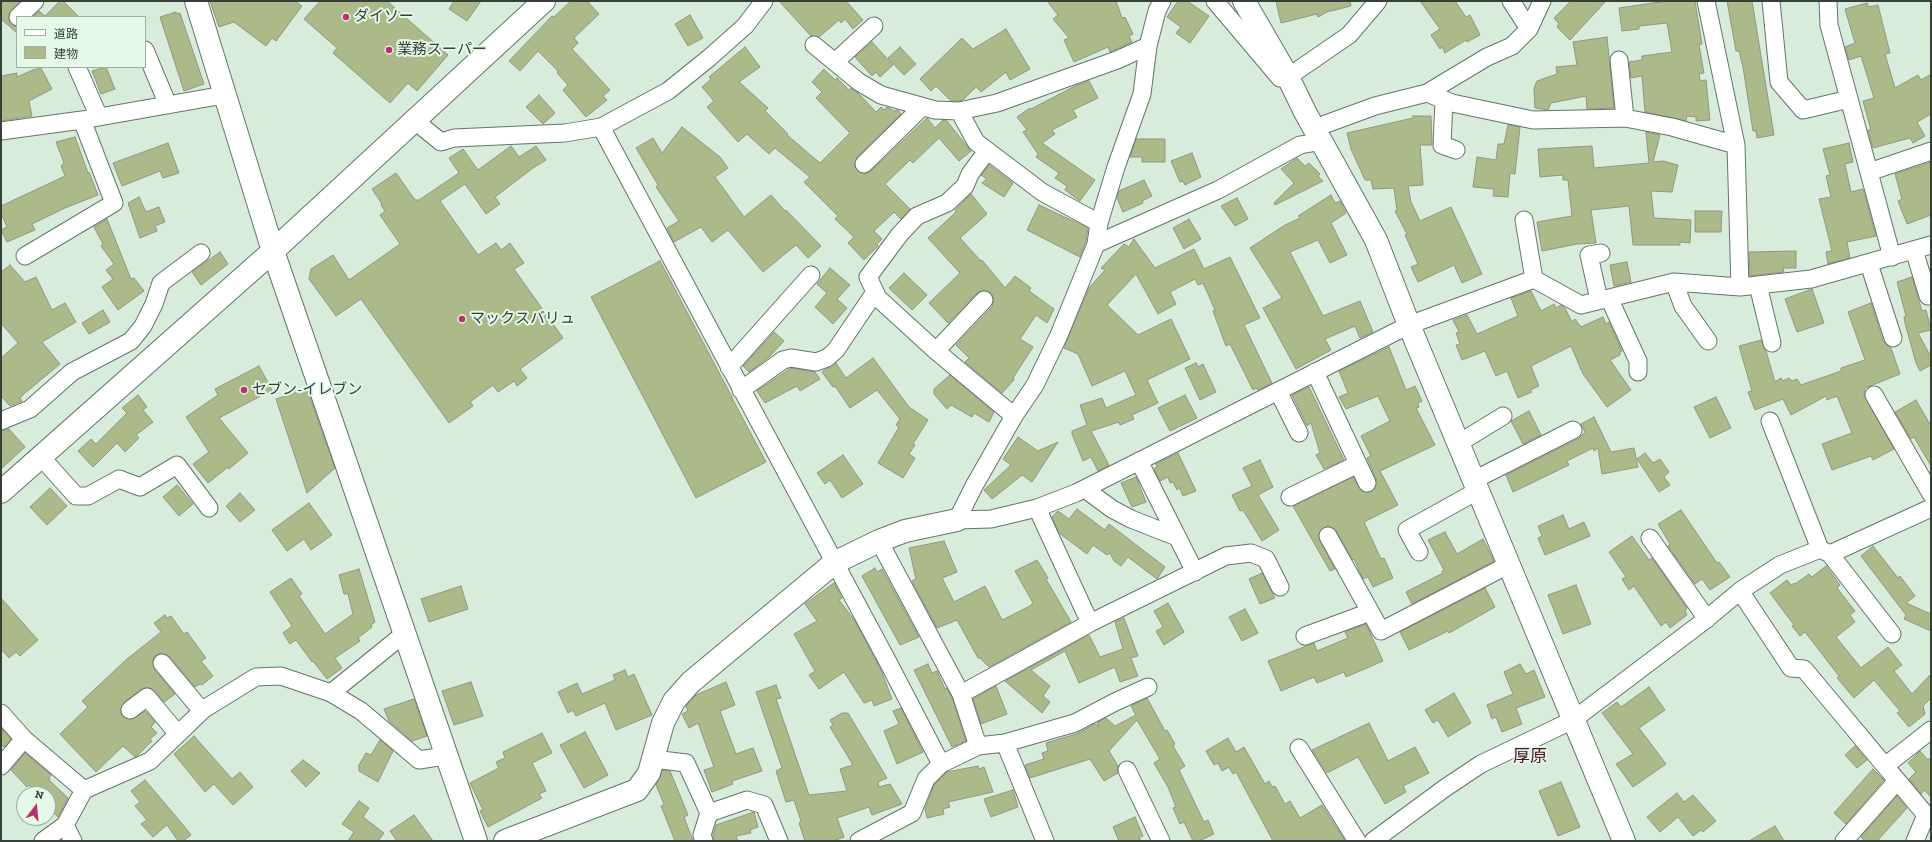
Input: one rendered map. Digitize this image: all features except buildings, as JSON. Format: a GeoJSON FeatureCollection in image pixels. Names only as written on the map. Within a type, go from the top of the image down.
{"type":"FeatureCollection","features":[{"type":"Feature","properties":{"kind":"street"},"geometry":{"type":"LineString","coordinates":[[20,16],[35,1]]}},
{"type":"Feature","properties":{"kind":"street"},"geometry":{"type":"LineString","coordinates":[[196,1],[273,251],[445,756],[476,841]]}},
{"type":"Feature","properties":{"kind":"street"},"geometry":{"type":"LineString","coordinates":[[1,492],[273,251],[544,1]]}},
{"type":"Feature","properties":{"kind":"street"},"geometry":{"type":"LineString","coordinates":[[415,121],[441,142],[454,138],[565,133],[601,126],[668,91],[709,58],[745,26],[764,1]]}},
{"type":"Feature","properties":{"kind":"street"},"geometry":{"type":"LineString","coordinates":[[957,520],[974,486],[1014,416],[1035,385],[1059,335],[1096,244],[1099,223],[1116,168],[1142,94],[1148,46],[1157,11],[1162,1]]}},
{"type":"Feature","properties":{"kind":"street"},"geometry":{"type":"LineString","coordinates":[[1215,1],[1266,60],[1314,127]]}},
{"type":"Feature","properties":{"kind":"street"},"geometry":{"type":"LineString","coordinates":[[1244,1],[1288,77],[1376,240],[1409,325],[1510,564],[1572,720],[1624,841]]}},
{"type":"Feature","properties":{"kind":"street"},"geometry":{"type":"LineString","coordinates":[[1288,77],[1349,35],[1378,1]]}},
{"type":"Feature","properties":{"kind":"street"},"geometry":{"type":"LineString","coordinates":[[1510,1],[1529,29]]}},
{"type":"Feature","properties":{"kind":"street"},"geometry":{"type":"LineString","coordinates":[[1096,244],[1218,190],[1300,145],[1314,127],[1375,106],[1427,94],[1487,57],[1512,46],[1529,29],[1542,1]]}},
{"type":"Feature","properties":{"kind":"street"},"geometry":{"type":"LineString","coordinates":[[1706,1],[1736,145],[1740,287]]}},
{"type":"Feature","properties":{"kind":"street"},"geometry":{"type":"LineString","coordinates":[[1771,1],[1778,82],[1804,110],[1849,99]]}},
{"type":"Feature","properties":{"kind":"street"},"geometry":{"type":"LineString","coordinates":[[1828,1],[1829,25],[1868,172],[1880,261],[1893,338]]}},
{"type":"Feature","properties":{"kind":"street"},"geometry":{"type":"LineString","coordinates":[[835,62],[874,26]]}},
{"type":"Feature","properties":{"kind":"street"},"geometry":{"type":"LineString","coordinates":[[814,45],[859,82],[881,95],[935,110],[959,110],[997,103],[1117,60],[1148,46]]}},
{"type":"Feature","properties":{"kind":"street"},"geometry":{"type":"LineString","coordinates":[[146,52],[168,105]]}},
{"type":"Feature","properties":{"kind":"street"},"geometry":{"type":"LineString","coordinates":[[1619,60],[1625,118]]}},
{"type":"Feature","properties":{"kind":"street"},"geometry":{"type":"LineString","coordinates":[[77,68],[99,117]]}},
{"type":"Feature","properties":{"kind":"street"},"geometry":{"type":"LineString","coordinates":[[1427,94],[1444,100],[1533,120],[1625,118],[1672,127],[1736,145]]}},
{"type":"Feature","properties":{"kind":"street"},"geometry":{"type":"LineString","coordinates":[[1,131],[82,120],[224,95]]}},
{"type":"Feature","properties":{"kind":"street"},"geometry":{"type":"LineString","coordinates":[[1444,100],[1442,145],[1456,150]]}},
{"type":"Feature","properties":{"kind":"street"},"geometry":{"type":"LineString","coordinates":[[864,164],[922,107]]}},
{"type":"Feature","properties":{"kind":"street"},"geometry":{"type":"LineString","coordinates":[[959,110],[976,142],[987,151],[1042,192],[1099,223]]}},
{"type":"Feature","properties":{"kind":"street"},"geometry":{"type":"LineString","coordinates":[[25,256],[114,203],[82,120]]}},
{"type":"Feature","properties":{"kind":"street"},"geometry":{"type":"LineString","coordinates":[[601,126],[941,764]]}},
{"type":"Feature","properties":{"kind":"street"},"geometry":{"type":"LineString","coordinates":[[987,151],[970,174],[966,186],[947,203],[917,216],[900,234],[868,277],[878,298],[936,351],[1014,416]]}},
{"type":"Feature","properties":{"kind":"street"},"geometry":{"type":"LineString","coordinates":[[1868,172],[1931,151]]}},
{"type":"Feature","properties":{"kind":"street"},"geometry":{"type":"LineString","coordinates":[[1524,220],[1534,279]]}},
{"type":"Feature","properties":{"kind":"street"},"geometry":{"type":"LineString","coordinates":[[505,841],[636,790],[649,773],[663,723],[674,701],[691,682],[834,563],[879,541],[906,531],[957,520],[991,519],[1037,508],[1084,489],[1409,325],[1534,279],[1581,305],[1674,282],[1740,287],[1811,279],[1880,261],[1931,245]]}},
{"type":"Feature","properties":{"kind":"street"},"geometry":{"type":"LineString","coordinates":[[1914,250],[1928,296]]}},
{"type":"Feature","properties":{"kind":"street"},"geometry":{"type":"LineString","coordinates":[[1,421],[30,409],[72,372],[130,341],[143,326],[154,304],[161,283],[201,253]]}},
{"type":"Feature","properties":{"kind":"street"},"geometry":{"type":"LineString","coordinates":[[1601,253],[1589,255],[1604,299],[1638,361],[1638,372]]}},
{"type":"Feature","properties":{"kind":"street"},"geometry":{"type":"LineString","coordinates":[[1880,261],[1892,308]]}},
{"type":"Feature","properties":{"kind":"street"},"geometry":{"type":"LineString","coordinates":[[729,367],[811,275]]}},
{"type":"Feature","properties":{"kind":"street"},"geometry":{"type":"LineString","coordinates":[[1674,282],[1683,306],[1708,341]]}},
{"type":"Feature","properties":{"kind":"street"},"geometry":{"type":"LineString","coordinates":[[1758,285],[1772,343]]}},
{"type":"Feature","properties":{"kind":"street"},"geometry":{"type":"LineString","coordinates":[[741,390],[783,360],[792,358],[816,362],[827,358],[836,350],[875,292]]}},
{"type":"Feature","properties":{"kind":"street"},"geometry":{"type":"LineString","coordinates":[[936,351],[984,300]]}},
{"type":"Feature","properties":{"kind":"street"},"geometry":{"type":"LineString","coordinates":[[1315,372],[1367,483]]}},
{"type":"Feature","properties":{"kind":"street"},"geometry":{"type":"LineString","coordinates":[[1278,391],[1299,433]]}},
{"type":"Feature","properties":{"kind":"street"},"geometry":{"type":"LineString","coordinates":[[1874,395],[1931,494]]}},
{"type":"Feature","properties":{"kind":"street"},"geometry":{"type":"LineString","coordinates":[[1459,443],[1503,416]]}},
{"type":"Feature","properties":{"kind":"street"},"geometry":{"type":"LineString","coordinates":[[1770,421],[1825,552],[1892,634]]}},
{"type":"Feature","properties":{"kind":"street"},"geometry":{"type":"LineString","coordinates":[[1419,552],[1408,530],[1477,485],[1573,430]]}},
{"type":"Feature","properties":{"kind":"street"},"geometry":{"type":"LineString","coordinates":[[41,457],[76,496],[88,496],[119,479],[140,487],[177,465],[209,508]]}},
{"type":"Feature","properties":{"kind":"street"},"geometry":{"type":"LineString","coordinates":[[1139,461],[1195,572]]}},
{"type":"Feature","properties":{"kind":"street"},"geometry":{"type":"LineString","coordinates":[[1290,497],[1358,464]]}},
{"type":"Feature","properties":{"kind":"street"},"geometry":{"type":"LineString","coordinates":[[1084,489],[1112,509],[1131,519],[1178,537]]}},
{"type":"Feature","properties":{"kind":"street"},"geometry":{"type":"LineString","coordinates":[[1037,508],[1090,623]]}},
{"type":"Feature","properties":{"kind":"street"},"geometry":{"type":"LineString","coordinates":[[1373,841],[1445,788],[1481,764],[1572,720],[1707,619],[1740,591],[1780,565],[1825,552],[1931,508]]}},
{"type":"Feature","properties":{"kind":"street"},"geometry":{"type":"LineString","coordinates":[[1328,536],[1381,631],[1510,564]]}},
{"type":"Feature","properties":{"kind":"street"},"geometry":{"type":"LineString","coordinates":[[1650,538],[1707,619]]}},
{"type":"Feature","properties":{"kind":"street"},"geometry":{"type":"LineString","coordinates":[[879,541],[961,694],[978,746]]}},
{"type":"Feature","properties":{"kind":"street"},"geometry":{"type":"LineString","coordinates":[[961,694],[1090,623],[1226,556],[1251,553],[1266,559],[1280,587]]}},
{"type":"Feature","properties":{"kind":"street"},"geometry":{"type":"LineString","coordinates":[[1740,591],[1791,668],[1804,669],[1926,815],[1915,841]]}},
{"type":"Feature","properties":{"kind":"street"},"geometry":{"type":"LineString","coordinates":[[1305,636],[1370,612]]}},
{"type":"Feature","properties":{"kind":"street"},"geometry":{"type":"LineString","coordinates":[[331,693],[404,634]]}},
{"type":"Feature","properties":{"kind":"street"},"geometry":{"type":"LineString","coordinates":[[162,663],[202,711]]}},
{"type":"Feature","properties":{"kind":"street"},"geometry":{"type":"LineString","coordinates":[[43,841],[65,825],[84,790],[150,761],[202,711],[256,677],[281,676],[331,693],[361,711],[419,760],[445,756]]}},
{"type":"Feature","properties":{"kind":"street"},"geometry":{"type":"LineString","coordinates":[[859,841],[912,813],[926,779],[941,764],[978,746],[1005,743],[1076,723],[1115,702],[1148,687]]}},
{"type":"Feature","properties":{"kind":"street"},"geometry":{"type":"LineString","coordinates":[[130,710],[147,697],[178,734]]}},
{"type":"Feature","properties":{"kind":"street"},"geometry":{"type":"LineString","coordinates":[[1,713],[24,739],[84,790]]}},
{"type":"Feature","properties":{"kind":"street"},"geometry":{"type":"LineString","coordinates":[[1885,766],[1931,730]]}},
{"type":"Feature","properties":{"kind":"street"},"geometry":{"type":"LineString","coordinates":[[1,766],[24,739]]}},
{"type":"Feature","properties":{"kind":"street"},"geometry":{"type":"LineString","coordinates":[[1005,743],[1045,841]]}},
{"type":"Feature","properties":{"kind":"street"},"geometry":{"type":"LineString","coordinates":[[1299,748],[1357,841]]}},
{"type":"Feature","properties":{"kind":"street"},"geometry":{"type":"LineString","coordinates":[[653,759],[686,763],[709,813],[702,836],[704,841]]}},
{"type":"Feature","properties":{"kind":"street"},"geometry":{"type":"LineString","coordinates":[[1127,770],[1161,841]]}},
{"type":"Feature","properties":{"kind":"street"},"geometry":{"type":"LineString","coordinates":[[1844,841],[1897,781]]}},
{"type":"Feature","properties":{"kind":"street"},"geometry":{"type":"LineString","coordinates":[[709,813],[747,800],[764,805],[779,841]]}},
{"type":"Feature","properties":{"kind":"street"},"geometry":{"type":"LineString","coordinates":[[65,825],[73,841]]}},
{"type":"Feature","properties":{"kind":"place","name":"ダイソー"},"geometry":{"type":"Point","coordinates":[346,17]}},
{"type":"Feature","properties":{"kind":"place","name":"業務スーパー"},"geometry":{"type":"Point","coordinates":[389,50]}},
{"type":"Feature","properties":{"kind":"place","name":"マックスバリュ"},"geometry":{"type":"Point","coordinates":[462,319]}},
{"type":"Feature","properties":{"kind":"place","name":"セブン-イレブン"},"geometry":{"type":"Point","coordinates":[244,390]}},
{"type":"Feature","properties":{"kind":"district","name":"厚原"},"geometry":{"type":"Point","coordinates":[1530,757]}}]}
